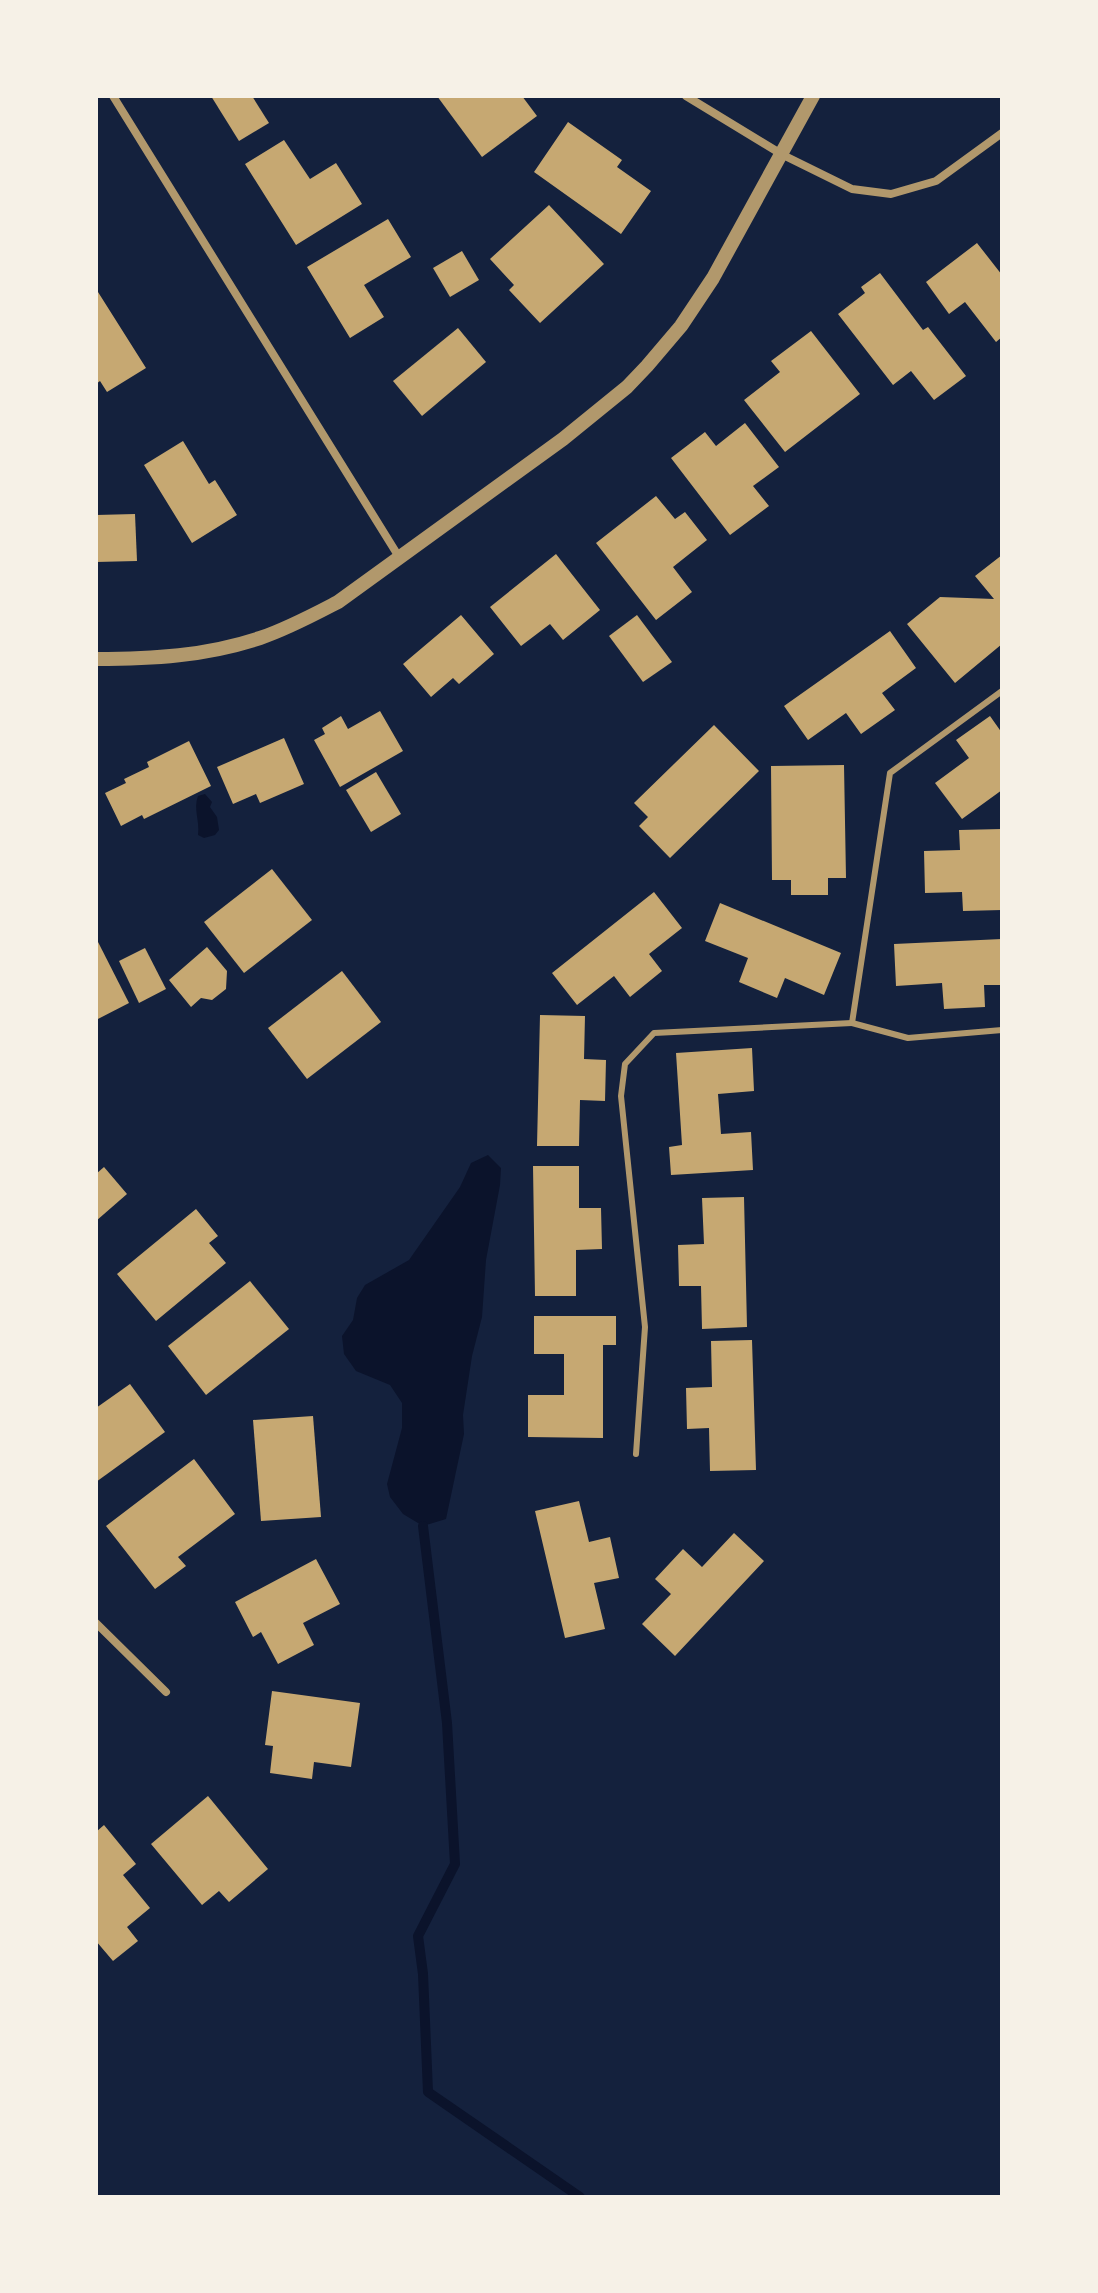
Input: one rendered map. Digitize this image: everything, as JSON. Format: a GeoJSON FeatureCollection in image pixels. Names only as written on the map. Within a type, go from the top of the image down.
{"type":"FeatureCollection","features":[{"type":"Feature","properties":{"kind":"street"},"geometry":{"type":"LineString","coordinates":[[113,96],[399,557]]}},
{"type":"Feature","properties":{"kind":"street"},"geometry":{"type":"LineString","coordinates":[[686,96],[783,155],[852,189],[891,194],[936,181],[1002,133]]}},
{"type":"Feature","properties":{"kind":"street"},"geometry":{"type":"LineString","coordinates":[[96,659],[166,658],[218,650],[262,638],[338,602],[563,439],[627,387],[681,326],[713,278],[813,96]]}},
{"type":"Feature","properties":{"kind":"street"},"geometry":{"type":"LineString","coordinates":[[96,1623],[166,1692]]}},
{"type":"Feature","properties":{"kind":"lane"},"geometry":{"type":"LineString","coordinates":[[852,1023],[890,773],[1002,691]]}},
{"type":"Feature","properties":{"kind":"lane"},"geometry":{"type":"LineString","coordinates":[[636,1454],[645,1327],[621,1096],[625,1064],[654,1033],[852,1023],[908,1038],[1002,1030]]}},
{"type":"Feature","properties":{"kind":"water"},"geometry":{"type":"Polygon","coordinates":[[[205,794],[212,802],[210,807],[217,817],[219,830],[215,835],[204,838],[198,835],[196,806],[198,796],[205,794]]]}},
{"type":"Feature","properties":{"kind":"water"},"geometry":{"type":"Polygon","coordinates":[[[488,1155],[501,1168],[500,1185],[486,1260],[482,1317],[463,1415],[464,1434],[446,1519],[423,1526],[403,1514],[390,1497],[387,1484],[402,1428],[402,1403],[390,1385],[356,1371],[344,1354],[342,1336],[353,1320],[357,1298],[365,1285],[409,1260],[460,1187],[471,1163],[488,1155]]]}},
{"type":"Feature","properties":{"kind":"building"},"geometry":{"type":"Polygon","coordinates":[[[211,96],[252,96],[269,123],[239,141],[211,96]]]}},
{"type":"Feature","properties":{"kind":"building"},"geometry":{"type":"Polygon","coordinates":[[[437,96],[522,96],[537,116],[482,157],[437,96]]]}},
{"type":"Feature","properties":{"kind":"building"},"geometry":{"type":"Polygon","coordinates":[[[568,122],[622,160],[617,167],[651,191],[621,234],[534,172],[568,122]]]}},
{"type":"Feature","properties":{"kind":"building"},"geometry":{"type":"Polygon","coordinates":[[[284,140],[310,179],[336,163],[362,204],[296,245],[245,164],[284,140]]]}},
{"type":"Feature","properties":{"kind":"building"},"geometry":{"type":"Polygon","coordinates":[[[549,205],[604,264],[540,323],[509,290],[514,285],[490,259],[549,205]]]}},
{"type":"Feature","properties":{"kind":"building"},"geometry":{"type":"Polygon","coordinates":[[[388,219],[411,257],[364,285],[384,317],[350,338],[307,267],[388,219]]]}},
{"type":"Feature","properties":{"kind":"building"},"geometry":{"type":"Polygon","coordinates":[[[977,243],[1002,275],[1002,337],[996,342],[965,302],[949,314],[926,282],[977,243]]]}},
{"type":"Feature","properties":{"kind":"building"},"geometry":{"type":"Polygon","coordinates":[[[462,251],[479,280],[450,297],[433,268],[462,251]]]}},
{"type":"Feature","properties":{"kind":"building"},"geometry":{"type":"Polygon","coordinates":[[[880,273],[923,330],[928,327],[966,376],[934,400],[911,371],[893,385],[838,314],[865,293],[861,287],[880,273]]]}},
{"type":"Feature","properties":{"kind":"building"},"geometry":{"type":"Polygon","coordinates":[[[98,292],[146,368],[107,392],[100,381],[96,384],[98,292]]]}},
{"type":"Feature","properties":{"kind":"building"},"geometry":{"type":"Polygon","coordinates":[[[458,328],[486,362],[422,416],[393,381],[458,328]]]}},
{"type":"Feature","properties":{"kind":"building"},"geometry":{"type":"Polygon","coordinates":[[[811,331],[860,394],[785,452],[744,400],[780,372],[771,361],[811,331]]]}},
{"type":"Feature","properties":{"kind":"building"},"geometry":{"type":"Polygon","coordinates":[[[745,423],[779,467],[753,486],[769,506],[730,535],[671,458],[705,432],[716,446],[745,423]]]}},
{"type":"Feature","properties":{"kind":"building"},"geometry":{"type":"Polygon","coordinates":[[[183,441],[209,484],[215,480],[237,515],[192,543],[144,465],[183,441]]]}},
{"type":"Feature","properties":{"kind":"building"},"geometry":{"type":"Polygon","coordinates":[[[656,496],[675,519],[685,512],[707,540],[673,567],[692,592],[656,620],[596,543],[656,496]]]}},
{"type":"Feature","properties":{"kind":"building"},"geometry":{"type":"Polygon","coordinates":[[[135,514],[137,561],[96,562],[96,515],[135,514]]]}},
{"type":"Feature","properties":{"kind":"building"},"geometry":{"type":"Polygon","coordinates":[[[556,554],[600,610],[563,640],[550,624],[521,646],[490,607],[556,554]]]}},
{"type":"Feature","properties":{"kind":"building"},"geometry":{"type":"Polygon","coordinates":[[[1002,555],[1002,644],[955,683],[907,624],[940,597],[994,599],[975,576],[1002,555]]]}},
{"type":"Feature","properties":{"kind":"building"},"geometry":{"type":"Polygon","coordinates":[[[461,615],[494,654],[459,684],[453,678],[431,697],[403,664],[461,615]]]}},
{"type":"Feature","properties":{"kind":"building"},"geometry":{"type":"Polygon","coordinates":[[[637,615],[672,662],[643,682],[609,636],[637,615]]]}},
{"type":"Feature","properties":{"kind":"building"},"geometry":{"type":"Polygon","coordinates":[[[890,631],[916,668],[882,693],[895,710],[861,734],[846,713],[808,740],[784,706],[890,631]]]}},
{"type":"Feature","properties":{"kind":"building"},"geometry":{"type":"Polygon","coordinates":[[[380,711],[403,751],[340,787],[314,740],[325,734],[322,728],[341,716],[348,729],[380,711]]]}},
{"type":"Feature","properties":{"kind":"building"},"geometry":{"type":"Polygon","coordinates":[[[990,716],[1002,733],[1002,790],[962,819],[935,783],[969,758],[956,740],[990,716]]]}},
{"type":"Feature","properties":{"kind":"building"},"geometry":{"type":"Polygon","coordinates":[[[714,725],[759,771],[670,858],[639,826],[648,817],[634,803],[714,725]]]}},
{"type":"Feature","properties":{"kind":"building"},"geometry":{"type":"Polygon","coordinates":[[[284,738],[304,784],[260,803],[256,794],[233,804],[217,767],[284,738]]]}},
{"type":"Feature","properties":{"kind":"building"},"geometry":{"type":"Polygon","coordinates":[[[189,741],[211,786],[144,819],[142,815],[121,826],[105,793],[149,767],[147,762],[189,741]]]}},
{"type":"Feature","properties":{"kind":"building"},"geometry":{"type":"Polygon","coordinates":[[[844,765],[846,878],[828,878],[828,895],[791,895],[791,880],[772,880],[771,766],[844,765]]]}},
{"type":"Feature","properties":{"kind":"building"},"geometry":{"type":"Polygon","coordinates":[[[376,772],[401,814],[371,832],[346,790],[376,772]]]}},
{"type":"Feature","properties":{"kind":"building"},"geometry":{"type":"Polygon","coordinates":[[[1002,829],[1002,910],[963,911],[962,892],[925,893],[924,851],[960,850],[959,830],[1002,829]]]}},
{"type":"Feature","properties":{"kind":"building"},"geometry":{"type":"Polygon","coordinates":[[[272,869],[312,920],[244,973],[204,922],[272,869]]]}},
{"type":"Feature","properties":{"kind":"building"},"geometry":{"type":"Polygon","coordinates":[[[654,892],[682,928],[649,954],[662,971],[630,997],[614,976],[577,1005],[552,973],[654,892]]]}},
{"type":"Feature","properties":{"kind":"building"},"geometry":{"type":"Polygon","coordinates":[[[720,903],[841,953],[824,995],[785,978],[777,998],[739,982],[748,958],[705,941],[720,903]]]}},
{"type":"Feature","properties":{"kind":"building"},"geometry":{"type":"Polygon","coordinates":[[[96,938],[129,1003],[96,1020],[96,938]]]}},
{"type":"Feature","properties":{"kind":"building"},"geometry":{"type":"Polygon","coordinates":[[[1002,939],[1002,985],[984,985],[985,1007],[944,1009],[942,983],[896,986],[894,944],[1002,939]]]}},
{"type":"Feature","properties":{"kind":"building"},"geometry":{"type":"Polygon","coordinates":[[[207,947],[227,971],[226,989],[212,1000],[201,998],[191,1007],[169,980],[207,947]]]}},
{"type":"Feature","properties":{"kind":"building"},"geometry":{"type":"Polygon","coordinates":[[[145,948],[166,989],[139,1003],[119,961],[145,948]]]}},
{"type":"Feature","properties":{"kind":"building"},"geometry":{"type":"Polygon","coordinates":[[[342,971],[381,1022],[307,1079],[268,1028],[342,971]]]}},
{"type":"Feature","properties":{"kind":"building"},"geometry":{"type":"Polygon","coordinates":[[[540,1015],[585,1016],[584,1059],[606,1060],[605,1101],[580,1100],[579,1146],[537,1146],[540,1015]]]}},
{"type":"Feature","properties":{"kind":"building"},"geometry":{"type":"Polygon","coordinates":[[[752,1048],[754,1091],[718,1094],[721,1134],[751,1132],[753,1170],[671,1175],[669,1147],[682,1145],[676,1053],[752,1048]]]}},
{"type":"Feature","properties":{"kind":"building"},"geometry":{"type":"Polygon","coordinates":[[[533,1166],[579,1166],[579,1208],[601,1208],[602,1249],[576,1250],[576,1296],[535,1296],[533,1166]]]}},
{"type":"Feature","properties":{"kind":"building"},"geometry":{"type":"Polygon","coordinates":[[[104,1167],[127,1194],[96,1221],[96,1174],[104,1167]]]}},
{"type":"Feature","properties":{"kind":"building"},"geometry":{"type":"Polygon","coordinates":[[[744,1197],[747,1327],[702,1329],[701,1286],[679,1286],[678,1245],[704,1244],[702,1198],[744,1197]]]}},
{"type":"Feature","properties":{"kind":"building"},"geometry":{"type":"Polygon","coordinates":[[[196,1209],[218,1236],[209,1243],[226,1263],[156,1321],[117,1274],[196,1209]]]}},
{"type":"Feature","properties":{"kind":"building"},"geometry":{"type":"Polygon","coordinates":[[[250,1281],[289,1329],[206,1395],[168,1346],[250,1281]]]}},
{"type":"Feature","properties":{"kind":"building"},"geometry":{"type":"Polygon","coordinates":[[[534,1316],[616,1316],[616,1345],[603,1345],[603,1438],[528,1437],[528,1395],[564,1395],[564,1354],[534,1354],[534,1316]]]}},
{"type":"Feature","properties":{"kind":"building"},"geometry":{"type":"Polygon","coordinates":[[[752,1340],[756,1470],[710,1471],[709,1428],[687,1429],[686,1388],[712,1387],[711,1341],[752,1340]]]}},
{"type":"Feature","properties":{"kind":"building"},"geometry":{"type":"Polygon","coordinates":[[[130,1384],[165,1432],[96,1482],[96,1408],[130,1384]]]}},
{"type":"Feature","properties":{"kind":"building"},"geometry":{"type":"Polygon","coordinates":[[[313,1416],[321,1517],[261,1521],[253,1420],[313,1416]]]}},
{"type":"Feature","properties":{"kind":"building"},"geometry":{"type":"Polygon","coordinates":[[[194,1459],[235,1514],[178,1557],[186,1566],[155,1589],[106,1526],[194,1459]]]}},
{"type":"Feature","properties":{"kind":"building"},"geometry":{"type":"Polygon","coordinates":[[[579,1501],[589,1542],[610,1537],[619,1578],[594,1583],[605,1629],[565,1638],[535,1511],[579,1501]]]}},
{"type":"Feature","properties":{"kind":"building"},"geometry":{"type":"Polygon","coordinates":[[[734,1533],[764,1561],[675,1656],[642,1624],[671,1594],[655,1579],[683,1549],[702,1567],[734,1533]]]}},
{"type":"Feature","properties":{"kind":"building"},"geometry":{"type":"Polygon","coordinates":[[[316,1559],[340,1604],[303,1623],[314,1645],[278,1664],[261,1632],[253,1637],[235,1602],[316,1559]]]}},
{"type":"Feature","properties":{"kind":"building"},"geometry":{"type":"Polygon","coordinates":[[[272,1691],[360,1703],[351,1767],[314,1762],[312,1779],[270,1773],[273,1746],[265,1745],[272,1691]]]}},
{"type":"Feature","properties":{"kind":"building"},"geometry":{"type":"Polygon","coordinates":[[[208,1796],[268,1869],[229,1902],[219,1891],[202,1905],[151,1844],[208,1796]]]}},
{"type":"Feature","properties":{"kind":"building"},"geometry":{"type":"Polygon","coordinates":[[[104,1825],[136,1864],[123,1875],[150,1908],[127,1927],[138,1941],[113,1961],[96,1941],[96,1832],[104,1825]]]}},
{"type":"Feature","properties":{"kind":"waterway"},"geometry":{"type":"LineString","coordinates":[[423,1526],[447,1723],[455,1864],[418,1936],[423,1974],[428,2092],[580,2197]]}}]}
